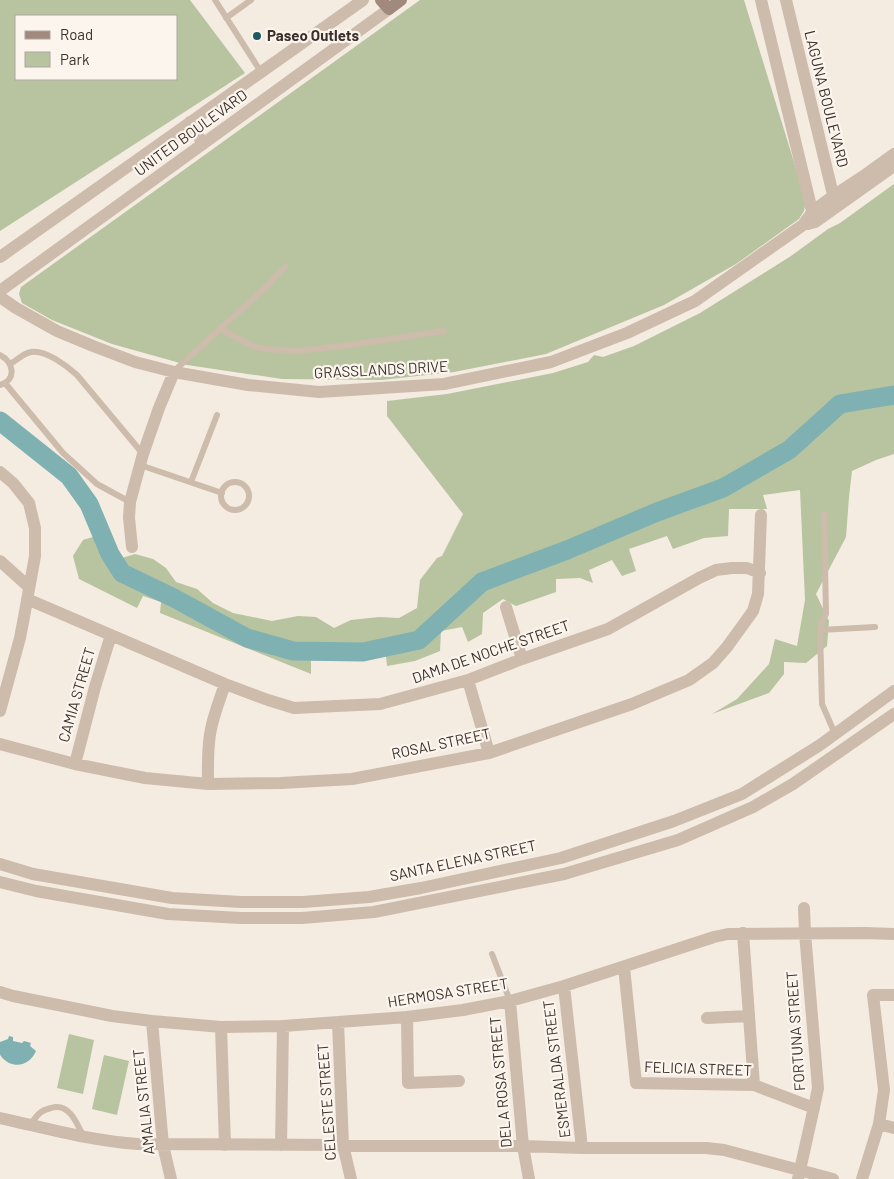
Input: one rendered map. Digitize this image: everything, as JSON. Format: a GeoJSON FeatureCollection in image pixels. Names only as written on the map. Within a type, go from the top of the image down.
{"type":"FeatureCollection","features":[{"type":"Feature","properties":{"kind":"main road","name":"UNITED BOULEVARD"},"geometry":{"type":"LineString","coordinates":[[385,5],[401,0]]}},
{"type":"Feature","properties":{"kind":"street","name":"UNITED BOULEVARD"},"geometry":{"type":"LineString","coordinates":[[0,257],[363,0]]}},
{"type":"Feature","properties":{"kind":"street"},"geometry":{"type":"LineString","coordinates":[[762,0],[810,219]]}},
{"type":"Feature","properties":{"kind":"street","name":"LAGUNA BOULEVARD"},"geometry":{"type":"LineString","coordinates":[[786,0],[834,201]]}},
{"type":"Feature","properties":{"kind":"street","name":"UNITED BOULEVARD"},"geometry":{"type":"LineString","coordinates":[[0,291],[203,144],[385,5]]}},
{"type":"Feature","properties":{"kind":"street"},"geometry":{"type":"LineString","coordinates":[[190,122],[203,144]]}},
{"type":"Feature","properties":{"kind":"street","name":"GRASSLANDS DRIVE"},"geometry":{"type":"LineString","coordinates":[[0,297],[57,331],[135,362],[174,372],[248,385],[319,392],[444,384],[550,362],[627,333],[695,301],[810,219],[894,154]]}},
{"type":"Feature","properties":{"kind":"street","name":"GRASSLANDS DRIVE"},"geometry":{"type":"LineString","coordinates":[[834,201],[894,166]]}},
{"type":"Feature","properties":{"kind":"street"},"geometry":{"type":"LineString","coordinates":[[132,547],[128,518],[130,502],[141,460],[174,372]]}},
{"type":"Feature","properties":{"kind":"street"},"geometry":{"type":"LineString","coordinates":[[0,472],[13,483],[29,503],[35,528],[35,556],[20,638],[0,711]]}},
{"type":"Feature","properties":{"kind":"street","name":"ROSAL STREET"},"geometry":{"type":"LineString","coordinates":[[0,744],[75,764],[145,778],[208,784],[281,783],[352,779],[489,752],[632,704],[689,680],[713,662],[727,647],[753,611],[758,594],[760,573],[761,515]]}},
{"type":"Feature","properties":{"kind":"street","name":"DAMA DE NOCHE STREET"},"geometry":{"type":"LineString","coordinates":[[0,561],[28,593],[111,635],[225,684],[294,708],[380,704],[468,680],[608,629],[716,570],[747,568],[760,573]]}},
{"type":"Feature","properties":{"kind":"street"},"geometry":{"type":"LineString","coordinates":[[506,607],[522,659]]}},
{"type":"Feature","properties":{"kind":"street","name":"CAMIA STREET"},"geometry":{"type":"LineString","coordinates":[[75,764],[111,635]]}},
{"type":"Feature","properties":{"kind":"street"},"geometry":{"type":"LineString","coordinates":[[468,680],[489,752]]}},
{"type":"Feature","properties":{"kind":"street"},"geometry":{"type":"LineString","coordinates":[[208,784],[210,730],[225,684]]}},
{"type":"Feature","properties":{"kind":"street","name":"SANTA ELENA STREET"},"geometry":{"type":"LineString","coordinates":[[0,864],[33,874],[172,898],[241,902],[303,902],[369,897],[421,888],[561,858],[674,821],[742,794],[820,745],[894,691]]}},
{"type":"Feature","properties":{"kind":"street"},"geometry":{"type":"LineString","coordinates":[[0,882],[36,891],[168,914],[241,918],[302,918],[374,912],[564,874],[678,840],[753,807],[793,784],[894,714]]}},
{"type":"Feature","properties":{"kind":"street","name":"FORTUNA STREET"},"geometry":{"type":"LineString","coordinates":[[798,1174],[818,1088],[804,933],[804,908]]}},
{"type":"Feature","properties":{"kind":"street"},"geometry":{"type":"LineString","coordinates":[[743,933],[754,1085]]}},
{"type":"Feature","properties":{"kind":"street","name":"HERMOSA STREET"},"geometry":{"type":"LineString","coordinates":[[0,992],[112,1016],[221,1027],[283,1026],[407,1018],[510,1001],[564,986],[728,934],[894,934]]}},
{"type":"Feature","properties":{"kind":"street","name":"FELICIA STREET"},"geometry":{"type":"LineString","coordinates":[[624,967],[636,1084],[754,1085],[814,1108]]}},
{"type":"Feature","properties":{"kind":"street","name":"ESMERALDA STREET"},"geometry":{"type":"LineString","coordinates":[[564,986],[582,1148]]}},
{"type":"Feature","properties":{"kind":"street"},"geometry":{"type":"LineString","coordinates":[[862,1179],[879,1124],[884,1090],[873,995],[894,995]]}},
{"type":"Feature","properties":{"kind":"street","name":"DELA ROSA STREET"},"geometry":{"type":"LineString","coordinates":[[510,1001],[523,1146],[529,1179]]}},
{"type":"Feature","properties":{"kind":"street"},"geometry":{"type":"LineString","coordinates":[[707,1018],[749,1016]]}},
{"type":"Feature","properties":{"kind":"street"},"geometry":{"type":"LineString","coordinates":[[407,1018],[408,1083],[459,1082]]}},
{"type":"Feature","properties":{"kind":"street","name":"AMALIA STREET"},"geometry":{"type":"LineString","coordinates":[[152,1021],[163,1145],[171,1179]]}},
{"type":"Feature","properties":{"kind":"street","name":"CELESTE STREET"},"geometry":{"type":"LineString","coordinates":[[338,1022],[344,1145],[351,1179]]}},
{"type":"Feature","properties":{"kind":"street"},"geometry":{"type":"LineString","coordinates":[[281,1145],[283,1026]]}},
{"type":"Feature","properties":{"kind":"street"},"geometry":{"type":"LineString","coordinates":[[221,1027],[225,1145]]}},
{"type":"Feature","properties":{"kind":"street"},"geometry":{"type":"LineString","coordinates":[[0,1118],[112,1142],[163,1145],[523,1146],[715,1149],[724,1150],[798,1174],[833,1179]]}},
{"type":"Feature","properties":{"kind":"street"},"geometry":{"type":"LineString","coordinates":[[879,1124],[894,1128]]}},
{"type":"Feature","properties":{"kind":"lane"},"geometry":{"type":"LineString","coordinates":[[215,0],[261,72]]}},
{"type":"Feature","properties":{"kind":"lane"},"geometry":{"type":"LineString","coordinates":[[226,18],[252,0]]}},
{"type":"Feature","properties":{"kind":"lane"},"geometry":{"type":"LineString","coordinates":[[174,372],[264,289],[285,267]]}},
{"type":"Feature","properties":{"kind":"lane"},"geometry":{"type":"LineString","coordinates":[[220,329],[253,346],[265,349],[296,351],[444,331]]}},
{"type":"Feature","properties":{"kind":"lane"},"geometry":{"type":"LineString","coordinates":[[10,364],[32,351],[44,354],[68,367],[141,460],[191,482],[222,493]]}},
{"type":"Feature","properties":{"kind":"lane"},"geometry":{"type":"LineString","coordinates":[[0,355],[6,358],[12,371],[10,378],[2,384],[63,453],[98,484],[130,502]]}},
{"type":"Feature","properties":{"kind":"lane"},"geometry":{"type":"LineString","coordinates":[[191,482],[217,414]]}},
{"type":"Feature","properties":{"kind":"lane"},"geometry":{"type":"LineString","coordinates":[[238,482],[248,490],[249,499],[241,509],[232,509],[225,505],[221,497],[222,493],[223,489],[230,483],[238,482]]}},
{"type":"Feature","properties":{"kind":"lane"},"geometry":{"type":"LineString","coordinates":[[824,514],[826,614],[822,620],[820,630],[822,704],[835,734]]}},
{"type":"Feature","properties":{"kind":"lane"},"geometry":{"type":"LineString","coordinates":[[820,630],[875,627]]}},
{"type":"Feature","properties":{"kind":"lane","name":"DELA ROSA STREET"},"geometry":{"type":"LineString","coordinates":[[492,954],[510,1001]]}},
{"type":"Feature","properties":{"kind":"lane"},"geometry":{"type":"LineString","coordinates":[[30,1125],[41,1111],[61,1106],[68,1110],[83,1137]]}},
{"type":"Feature","properties":{"kind":"green space"},"geometry":{"type":"Polygon","coordinates":[[[0,0],[190,0],[245,73],[0,231],[0,0]]]}},
{"type":"Feature","properties":{"kind":"green space"},"geometry":{"type":"Polygon","coordinates":[[[420,0],[744,0],[806,201],[804,211],[799,219],[736,264],[664,305],[546,354],[454,372],[381,380],[282,379],[187,365],[112,344],[52,320],[22,303],[19,294],[21,287],[420,0]]]}},
{"type":"Feature","properties":{"kind":"green space"},"geometry":{"type":"Polygon","coordinates":[[[894,184],[894,454],[852,471],[846,537],[816,594],[829,621],[827,646],[806,663],[784,662],[784,674],[769,693],[712,714],[737,699],[769,664],[775,639],[797,646],[805,600],[800,490],[763,495],[767,509],[729,509],[728,536],[704,538],[673,549],[667,536],[629,549],[636,571],[622,576],[612,560],[589,570],[593,583],[580,578],[556,579],[556,592],[516,606],[503,599],[483,613],[482,634],[468,642],[462,627],[441,631],[440,651],[415,661],[387,666],[386,656],[362,659],[311,659],[311,674],[160,613],[161,602],[143,596],[137,608],[79,579],[73,556],[83,540],[96,536],[122,558],[135,554],[153,559],[166,568],[176,582],[197,589],[213,603],[233,613],[272,621],[298,616],[316,617],[334,628],[351,620],[379,617],[399,618],[417,608],[420,580],[437,558],[442,556],[463,514],[387,416],[387,401],[447,394],[553,373],[588,362],[594,355],[603,357],[634,346],[700,313],[791,256],[894,184]]]}},
{"type":"Feature","properties":{"kind":"green space"},"geometry":{"type":"Polygon","coordinates":[[[69,1034],[94,1040],[83,1094],[57,1088],[69,1034]]]}},
{"type":"Feature","properties":{"kind":"green space"},"geometry":{"type":"Polygon","coordinates":[[[104,1055],[129,1061],[117,1115],[92,1109],[104,1055]]]}},
{"type":"Feature","properties":{"kind":"water"},"geometry":{"type":"Polygon","coordinates":[[[9,1036],[13,1037],[13,1041],[31,1043],[30,1046],[36,1051],[28,1061],[18,1065],[9,1063],[1,1057],[0,1042],[8,1039],[9,1036]]]}},
{"type":"Feature","properties":{"kind":"waterway"},"geometry":{"type":"LineString","coordinates":[[0,421],[69,476],[89,504],[110,554],[122,573],[174,598],[247,638],[293,651],[363,652],[419,640],[482,582],[567,550],[657,512],[723,488],[789,450],[840,404],[894,395]]}},
{"type":"Feature","properties":{"kind":"place","name":"Paseo Outlets"},"geometry":{"type":"Point","coordinates":[257,36]}}]}
